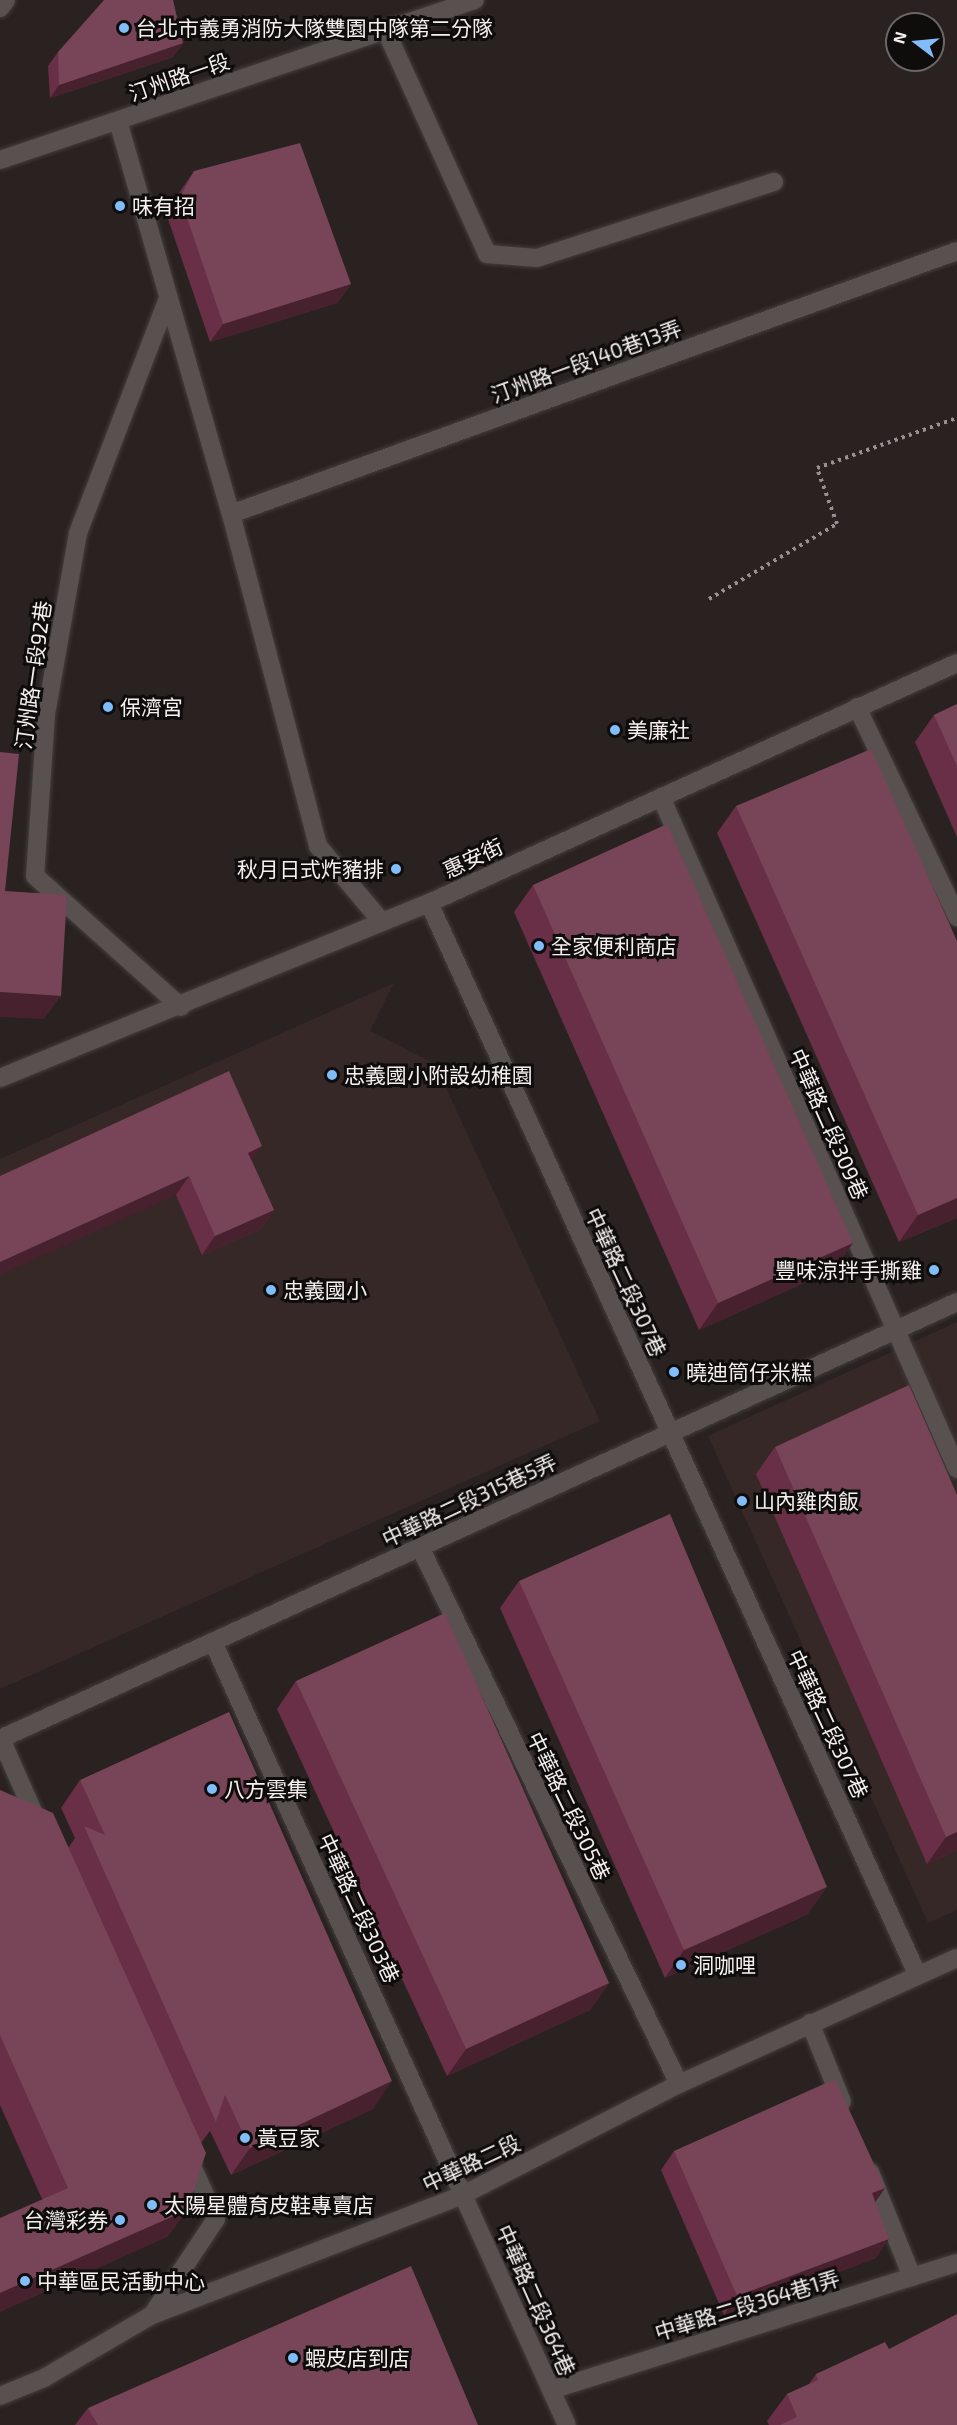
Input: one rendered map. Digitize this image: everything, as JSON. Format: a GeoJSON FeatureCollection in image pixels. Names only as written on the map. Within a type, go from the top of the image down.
{"type":"FeatureCollection","features":[{"type":"Feature","properties":{"kind":"street"},"geometry":{"type":"LineString","coordinates":[[0,8],[6,0]]}},
{"type":"Feature","properties":{"kind":"street","name":"汀州路一段"},"geometry":{"type":"LineString","coordinates":[[0,160],[475,0]]}},
{"type":"Feature","properties":{"kind":"street"},"geometry":{"type":"LineString","coordinates":[[386,31],[487,254],[537,258],[774,182]]}},
{"type":"Feature","properties":{"kind":"street"},"geometry":{"type":"LineString","coordinates":[[118,121],[167,301],[231,514],[318,846],[382,921]]}},
{"type":"Feature","properties":{"kind":"street","name":"汀州路一段140巷13弄"},"geometry":{"type":"LineString","coordinates":[[231,514],[957,251]]}},
{"type":"Feature","properties":{"kind":"street","name":"汀州路一段92巷"},"geometry":{"type":"LineString","coordinates":[[167,301],[78,533],[46,715],[35,876],[181,1007]]}},
{"type":"Feature","properties":{"kind":"street","name":"惠安街"},"geometry":{"type":"LineString","coordinates":[[0,1078],[181,1007],[429,903],[957,663]]}},
{"type":"Feature","properties":{"kind":"street"},"geometry":{"type":"LineString","coordinates":[[857,707],[957,917]]}},
{"type":"Feature","properties":{"kind":"street","name":"中華路二段309巷"},"geometry":{"type":"LineString","coordinates":[[661,797],[957,1469]]}},
{"type":"Feature","properties":{"kind":"street","name":"中華路二段307巷"},"geometry":{"type":"LineString","coordinates":[[429,903],[917,1974]]}},
{"type":"Feature","properties":{"kind":"street","name":"中華路二段315巷5弄"},"geometry":{"type":"LineString","coordinates":[[1,1739],[957,1302]]}},
{"type":"Feature","properties":{"kind":"street","name":"中華路二段305巷"},"geometry":{"type":"LineString","coordinates":[[420,1547],[679,2084]]}},
{"type":"Feature","properties":{"kind":"street","name":"中華路二段303巷"},"geometry":{"type":"LineString","coordinates":[[213,1642],[463,2194]]}},
{"type":"Feature","properties":{"kind":"street"},"geometry":{"type":"LineString","coordinates":[[1,1739],[50,1848]]}},
{"type":"Feature","properties":{"kind":"street","name":"中華路二段"},"geometry":{"type":"LineString","coordinates":[[0,2396],[44,2378],[152,2315],[463,2194],[679,2084],[917,1974],[957,1958]]}},
{"type":"Feature","properties":{"kind":"street"},"geometry":{"type":"LineString","coordinates":[[810,2023],[850,2122]]}},
{"type":"Feature","properties":{"kind":"street"},"geometry":{"type":"LineString","coordinates":[[152,2315],[216,2219],[181,2143]]}},
{"type":"Feature","properties":{"kind":"street"},"geometry":{"type":"LineString","coordinates":[[864,2156],[912,2277]]}},
{"type":"Feature","properties":{"kind":"street","name":"中華路二段364巷"},"geometry":{"type":"LineString","coordinates":[[463,2194],[567,2425]]}},
{"type":"Feature","properties":{"kind":"street","name":"中華路二段364巷1弄"},"geometry":{"type":"LineString","coordinates":[[551,2390],[957,2263]]}},
{"type":"Feature","properties":{"kind":"path"},"geometry":{"type":"LineString","coordinates":[[710,599],[837,524],[817,468],[957,418]]}},
{"type":"Feature","properties":{"kind":"shaded area","name":"忠義國小"},"geometry":{"type":"Polygon","coordinates":[[[394,983],[370,1031],[435,1064],[600,1421],[0,1689],[0,1159],[394,983]]]}},
{"type":"Feature","properties":{"kind":"shaded area"},"geometry":{"type":"Polygon","coordinates":[[[957,1322],[957,1910],[928,1923],[708,1436],[957,1322]]]}},
{"type":"Feature","properties":{"kind":"building","name":"台北市義勇消防大隊雙園中隊第二分隊"},"geometry":{"type":"Polygon","coordinates":[[[104,0],[173,0],[183,43],[59,85],[58,52],[104,0]]]}},
{"type":"Feature","properties":{"kind":"building"},"geometry":{"type":"Polygon","coordinates":[[[300,143],[351,284],[223,324],[180,197],[194,171],[300,143]]]}},
{"type":"Feature","properties":{"kind":"building"},"geometry":{"type":"Polygon","coordinates":[[[957,704],[957,766],[934,715],[957,704]]]}},
{"type":"Feature","properties":{"kind":"building"},"geometry":{"type":"Polygon","coordinates":[[[871,749],[957,941],[957,1198],[918,1215],[736,806],[871,749]]]}},
{"type":"Feature","properties":{"kind":"building"},"geometry":{"type":"Polygon","coordinates":[[[0,752],[19,754],[5,891],[67,895],[61,996],[0,992],[0,752]]]}},
{"type":"Feature","properties":{"kind":"building"},"geometry":{"type":"Polygon","coordinates":[[[667,824],[853,1243],[718,1303],[533,885],[667,824]]]}},
{"type":"Feature","properties":{"kind":"building"},"geometry":{"type":"Polygon","coordinates":[[[229,1071],[262,1146],[248,1153],[274,1210],[215,1236],[189,1176],[0,1262],[0,1176],[229,1071]]]}},
{"type":"Feature","properties":{"kind":"building"},"geometry":{"type":"Polygon","coordinates":[[[909,1385],[957,1495],[957,1832],[946,1837],[775,1447],[909,1385]]]}},
{"type":"Feature","properties":{"kind":"building"},"geometry":{"type":"Polygon","coordinates":[[[670,1514],[827,1887],[684,1950],[519,1581],[670,1514]]]}},
{"type":"Feature","properties":{"kind":"building"},"geometry":{"type":"Polygon","coordinates":[[[445,1613],[609,1983],[466,2049],[296,1681],[445,1613]]]}},
{"type":"Feature","properties":{"kind":"building"},"geometry":{"type":"Polygon","coordinates":[[[229,1712],[392,2081],[250,2148],[225,2095],[216,2122],[84,1826],[105,1835],[80,1780],[229,1712]]]}},
{"type":"Feature","properties":{"kind":"building"},"geometry":{"type":"Polygon","coordinates":[[[0,1790],[53,1813],[206,2153],[187,2210],[0,2293],[0,2218],[68,2188],[0,2035],[0,1790]]]}},
{"type":"Feature","properties":{"kind":"building"},"geometry":{"type":"Polygon","coordinates":[[[835,2079],[885,2188],[872,2193],[889,2239],[737,2296],[674,2151],[835,2079]]]}},
{"type":"Feature","properties":{"kind":"building"},"geometry":{"type":"Polygon","coordinates":[[[411,2266],[478,2425],[98,2425],[88,2408],[411,2266]]]}},
{"type":"Feature","properties":{"kind":"building"},"geometry":{"type":"Polygon","coordinates":[[[957,2314],[957,2425],[780,2425],[797,2417],[787,2394],[818,2380],[816,2374],[885,2342],[889,2349],[957,2314]]]}},
{"type":"Feature","properties":{"kind":"place","name":"台北市義勇消防大隊雙園中隊第二分隊"},"geometry":{"type":"Point","coordinates":[124,28]}},
{"type":"Feature","properties":{"kind":"place","name":"味有招"},"geometry":{"type":"Point","coordinates":[120,206]}},
{"type":"Feature","properties":{"kind":"place","name":"保濟宮"},"geometry":{"type":"Point","coordinates":[108,707]}},
{"type":"Feature","properties":{"kind":"place","name":"美廉社"},"geometry":{"type":"Point","coordinates":[615,730]}},
{"type":"Feature","properties":{"kind":"place","name":"秋月日式炸豬排"},"geometry":{"type":"Point","coordinates":[396,869]}},
{"type":"Feature","properties":{"kind":"place","name":"全家便利商店"},"geometry":{"type":"Point","coordinates":[539,946]}},
{"type":"Feature","properties":{"kind":"place","name":"忠義國小附設幼稚園"},"geometry":{"type":"Point","coordinates":[332,1075]}},
{"type":"Feature","properties":{"kind":"place","name":"豐味涼拌手撕雞"},"geometry":{"type":"Point","coordinates":[934,1270]}},
{"type":"Feature","properties":{"kind":"place","name":"忠義國小"},"geometry":{"type":"Point","coordinates":[271,1290]}},
{"type":"Feature","properties":{"kind":"place","name":"曉迪筒仔米糕"},"geometry":{"type":"Point","coordinates":[674,1372]}},
{"type":"Feature","properties":{"kind":"place","name":"山內雞肉飯"},"geometry":{"type":"Point","coordinates":[742,1501]}},
{"type":"Feature","properties":{"kind":"place","name":"八方雲集"},"geometry":{"type":"Point","coordinates":[212,1789]}},
{"type":"Feature","properties":{"kind":"place","name":"洞咖哩"},"geometry":{"type":"Point","coordinates":[681,1965]}},
{"type":"Feature","properties":{"kind":"place","name":"黃豆家"},"geometry":{"type":"Point","coordinates":[245,2138]}},
{"type":"Feature","properties":{"kind":"place","name":"太陽星體育皮鞋專賣店"},"geometry":{"type":"Point","coordinates":[152,2205]}},
{"type":"Feature","properties":{"kind":"place","name":"台灣彩券"},"geometry":{"type":"Point","coordinates":[120,2220]}},
{"type":"Feature","properties":{"kind":"place","name":"中華區民活動中心"},"geometry":{"type":"Point","coordinates":[25,2281]}},
{"type":"Feature","properties":{"kind":"place","name":"蝦皮店到店"},"geometry":{"type":"Point","coordinates":[293,2358]}}]}
